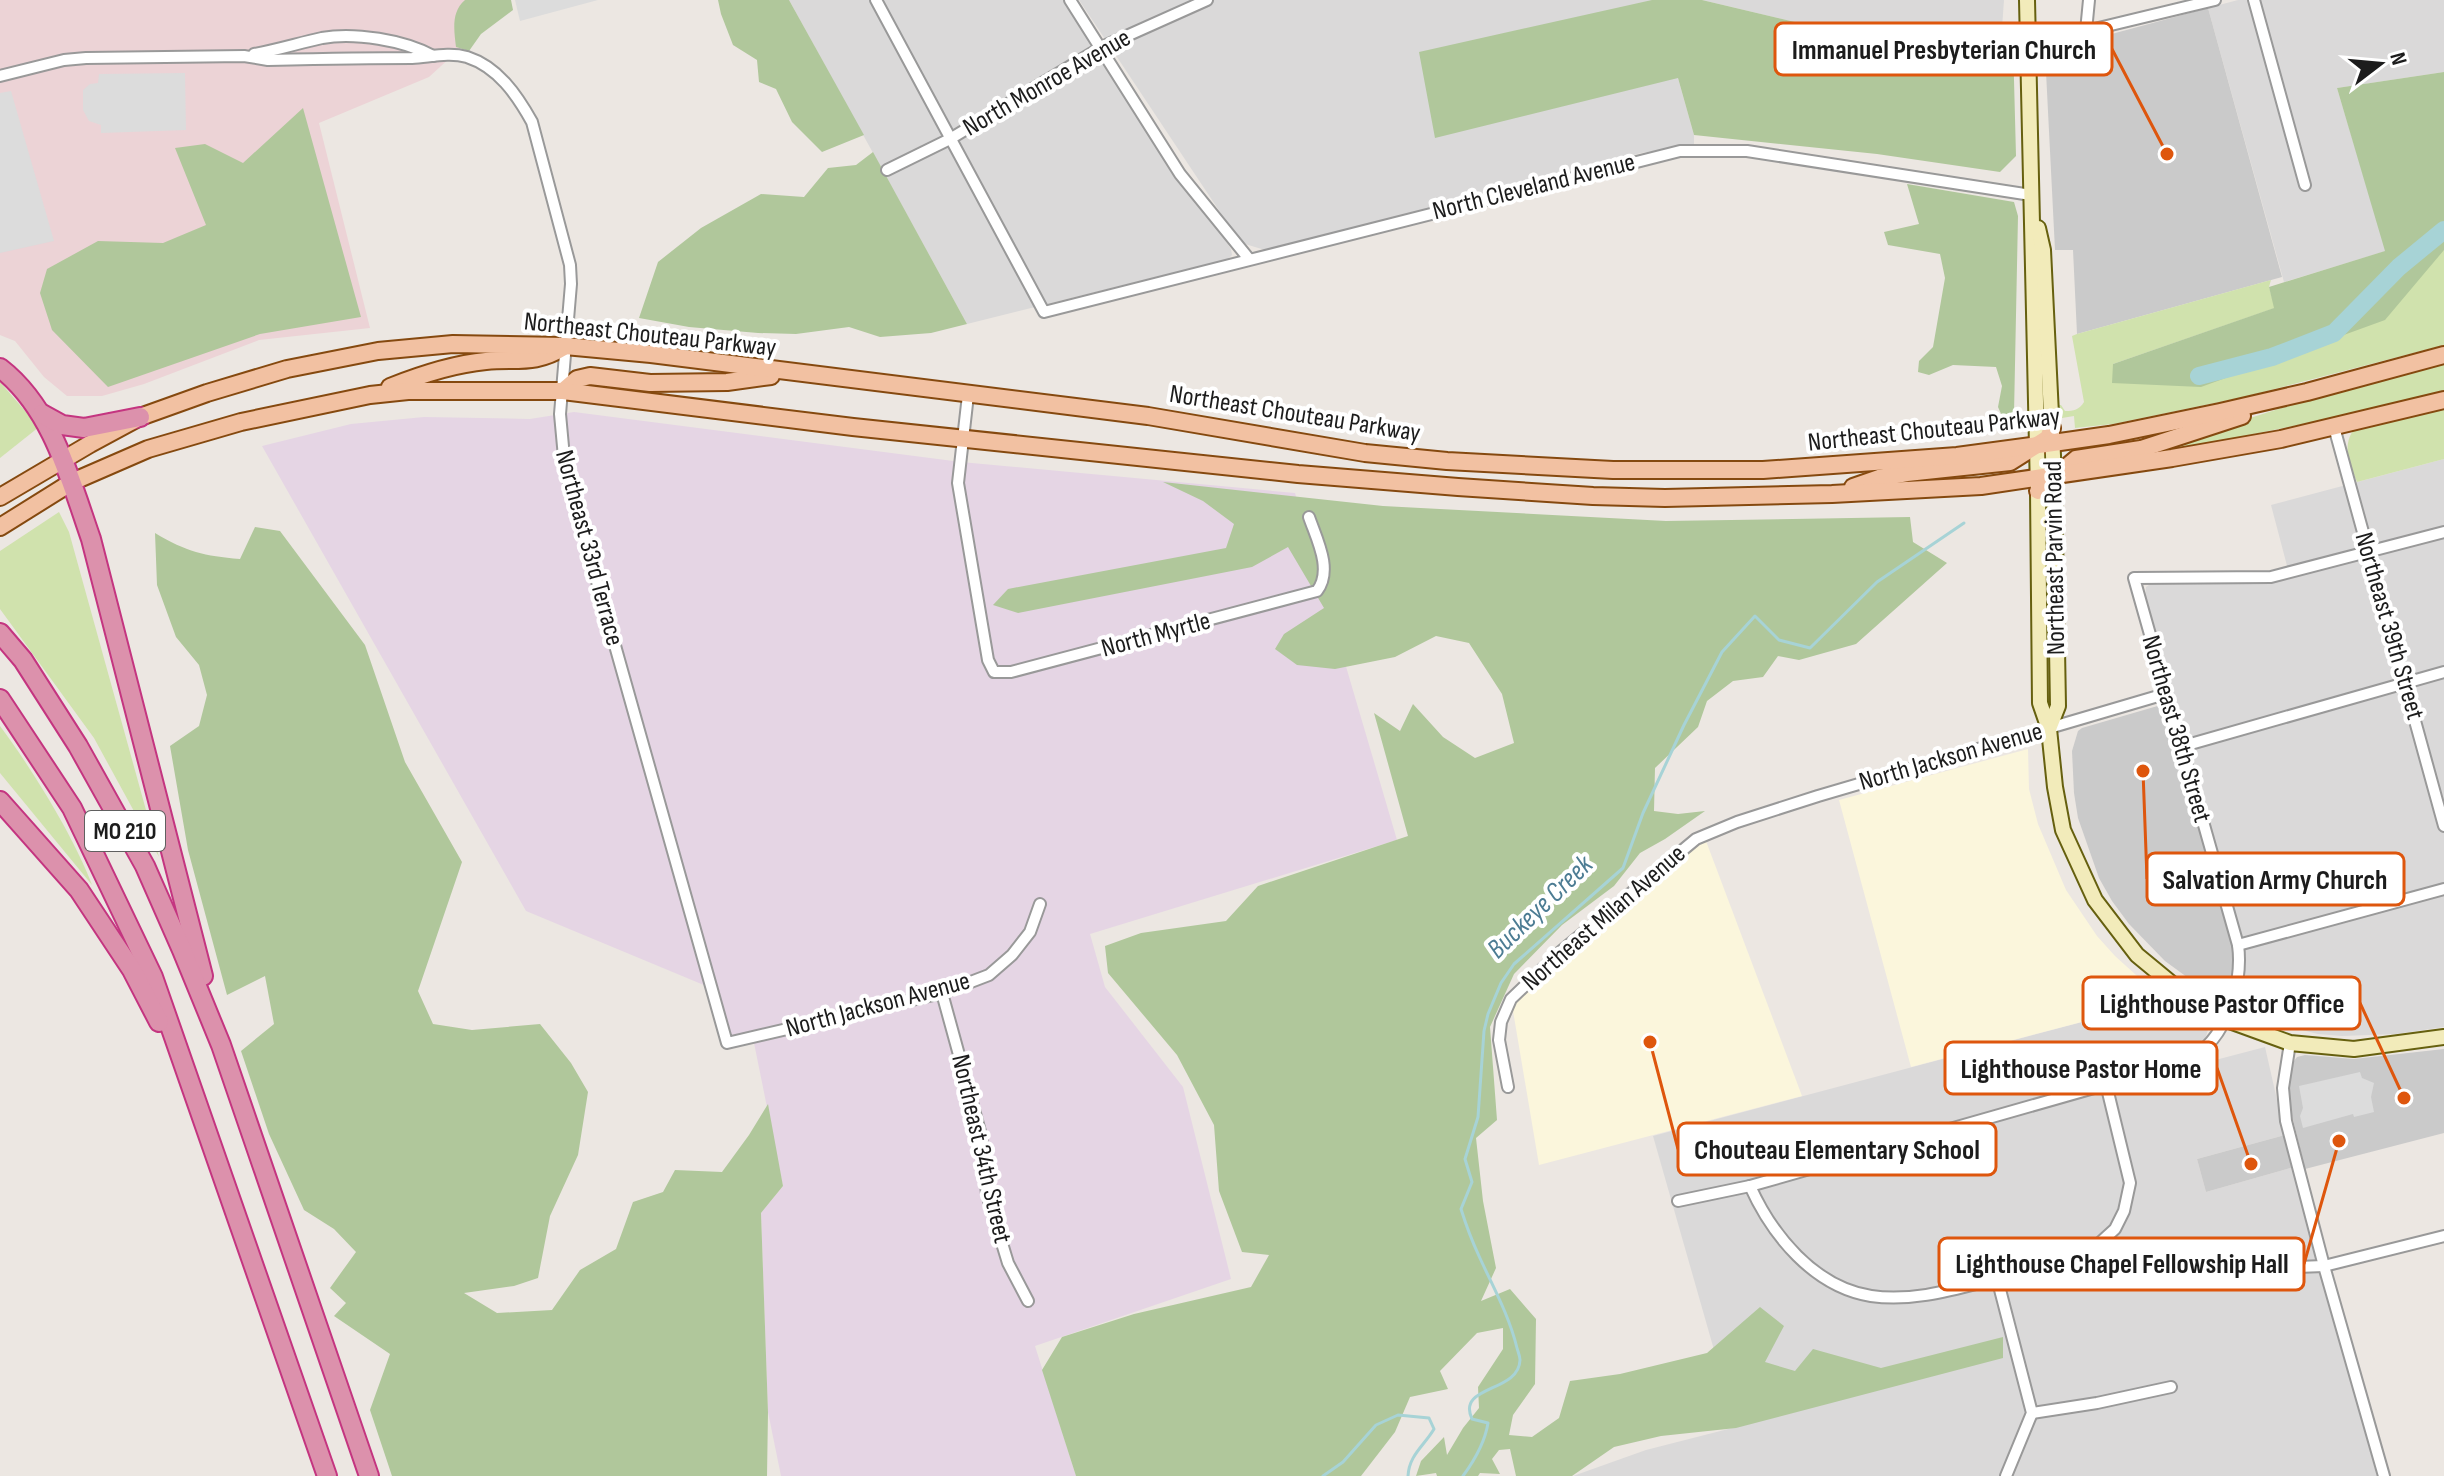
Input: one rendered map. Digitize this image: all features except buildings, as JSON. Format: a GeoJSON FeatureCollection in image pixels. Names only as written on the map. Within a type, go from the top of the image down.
{"type":"FeatureCollection","features":[{"type":"Feature","properties":{"kind":"highway"},"geometry":{"type":"LineString","coordinates":[[0,368],[17,381],[42,414],[72,482],[91,539],[221,1045]]}},
{"type":"Feature","properties":{"kind":"highway"},"geometry":{"type":"LineString","coordinates":[[42,414],[62,425],[84,428],[140,417]]}},
{"type":"Feature","properties":{"kind":"highway","name":"MO 210"},"geometry":{"type":"LineString","coordinates":[[0,633],[23,660],[78,746],[145,866],[221,1045],[369,1476]]}},
{"type":"Feature","properties":{"kind":"highway","name":"MO 210"},"geometry":{"type":"LineString","coordinates":[[0,699],[79,821],[153,977],[327,1476]]}},
{"type":"Feature","properties":{"kind":"highway"},"geometry":{"type":"LineString","coordinates":[[0,801],[79,890],[132,970],[183,1066]]}},
{"type":"Feature","properties":{"kind":"main road","name":"Northeast Parvin Road"},"geometry":{"type":"LineString","coordinates":[[2027,0],[2031,195],[2047,439]]}},
{"type":"Feature","properties":{"kind":"main road","name":"Northeast Parvin Road"},"geometry":{"type":"LineString","coordinates":[[2031,195],[2043,250],[2047,439],[2043,482],[2040,703],[2049,729],[2063,830],[2095,900],[2137,955],[2183,993],[2224,1019],[2290,1043],[2354,1049],[2444,1037]]}},
{"type":"Feature","properties":{"kind":"main road","name":"Northeast Chouteau Parkway"},"geometry":{"type":"LineString","coordinates":[[0,497],[140,417],[207,393],[287,369],[378,351],[453,344],[565,346],[651,354],[1148,416],[1365,453],[1447,461],[1546,467],[1763,470],[1957,456],[2047,439],[2109,435],[2307,392],[2444,355]]}},
{"type":"Feature","properties":{"kind":"main road"},"geometry":{"type":"LineString","coordinates":[[370,395],[421,375],[484,361],[546,358],[565,346]]}},
{"type":"Feature","properties":{"kind":"main road"},"geometry":{"type":"LineString","coordinates":[[563,391],[577,379],[590,376],[650,383],[711,382],[793,373]]}},
{"type":"Feature","properties":{"kind":"main road","name":"Northeast Chouteau Parkway"},"geometry":{"type":"LineString","coordinates":[[0,527],[72,482],[157,446],[241,422],[370,395],[446,389],[563,391],[853,427],[1282,472],[1593,496],[1665,498],[1832,494],[2043,482],[2227,449],[2444,400]]}},
{"type":"Feature","properties":{"kind":"main road"},"geometry":{"type":"LineString","coordinates":[[2043,482],[2076,459],[2141,449],[2210,428],[2307,392]]}},
{"type":"Feature","properties":{"kind":"main road"},"geometry":{"type":"LineString","coordinates":[[1832,494],[1879,478],[2010,462],[2047,439]]}},
{"type":"Feature","properties":{"kind":"main road","name":"Northeast Parvin Road"},"geometry":{"type":"LineString","coordinates":[[2043,482],[2058,706],[2049,729]]}},
{"type":"Feature","properties":{"kind":"street"},"geometry":{"type":"LineString","coordinates":[[876,0],[950,139]]}},
{"type":"Feature","properties":{"kind":"street"},"geometry":{"type":"LineString","coordinates":[[1070,0],[1180,174],[1249,259]]}},
{"type":"Feature","properties":{"kind":"street","name":"North Monroe Avenue"},"geometry":{"type":"LineString","coordinates":[[887,170],[950,139],[1102,47],[1207,0]]}},
{"type":"Feature","properties":{"kind":"street"},"geometry":{"type":"LineString","coordinates":[[2086,31],[2089,0]]}},
{"type":"Feature","properties":{"kind":"street"},"geometry":{"type":"LineString","coordinates":[[2027,33],[2086,31],[2215,0]]}},
{"type":"Feature","properties":{"kind":"street"},"geometry":{"type":"LineString","coordinates":[[2254,0],[2305,185]]}},
{"type":"Feature","properties":{"kind":"street","name":"Northeast 33rd Terrace"},"geometry":{"type":"LineString","coordinates":[[244,56],[332,37],[375,38],[421,49],[435,57]]}},
{"type":"Feature","properties":{"kind":"street","name":"Northeast 33rd Terrace"},"geometry":{"type":"LineString","coordinates":[[0,76],[64,60],[244,56],[268,60],[435,57],[449,54],[467,57],[487,66],[520,100],[532,122],[570,265],[560,414],[565,468],[727,1043]]}},
{"type":"Feature","properties":{"kind":"street","name":"North Cleveland Avenue"},"geometry":{"type":"LineString","coordinates":[[950,139],[1044,312],[1680,151],[1747,151],[2031,195]]}},
{"type":"Feature","properties":{"kind":"street"},"geometry":{"type":"LineString","coordinates":[[963,437],[968,395]]}},
{"type":"Feature","properties":{"kind":"street","name":"Northeast 39th Street"},"geometry":{"type":"LineString","coordinates":[[2334,427],[2444,826]]}},
{"type":"Feature","properties":{"kind":"street","name":"North Myrtle"},"geometry":{"type":"LineString","coordinates":[[963,437],[958,483],[988,660],[994,672],[1011,672],[1317,591],[1324,582],[1325,572],[1309,517]]}},
{"type":"Feature","properties":{"kind":"street"},"geometry":{"type":"LineString","coordinates":[[2367,552],[2444,532]]}},
{"type":"Feature","properties":{"kind":"street","name":"Northeast 38th Street"},"geometry":{"type":"LineString","coordinates":[[1678,1201],[1750,1186],[2193,1059],[2210,1043],[2239,983],[2238,945],[2134,578],[2271,577],[2367,552]]}},
{"type":"Feature","properties":{"kind":"street"},"geometry":{"type":"LineString","coordinates":[[2180,747],[2444,672]]}},
{"type":"Feature","properties":{"kind":"street","name":"North Jackson Avenue"},"geometry":{"type":"LineString","coordinates":[[1737,822],[2165,694]]}},
{"type":"Feature","properties":{"kind":"street","name":"Northeast Milan Avenue"},"geometry":{"type":"LineString","coordinates":[[1508,1087],[1499,1040],[1501,1022],[1511,999],[1558,954],[1696,839],[1737,822]]}},
{"type":"Feature","properties":{"kind":"street"},"geometry":{"type":"LineString","coordinates":[[2238,945],[2444,889]]}},
{"type":"Feature","properties":{"kind":"street","name":"North Jackson Avenue"},"geometry":{"type":"LineString","coordinates":[[727,1043],[942,993],[989,975],[1012,955],[1030,932],[1040,904]]}},
{"type":"Feature","properties":{"kind":"street","name":"Northeast 34th Street"},"geometry":{"type":"LineString","coordinates":[[942,993],[981,1135],[987,1194],[1008,1263],[1028,1301]]}},
{"type":"Feature","properties":{"kind":"street"},"geometry":{"type":"LineString","coordinates":[[2290,1043],[2284,1071],[2283,1105],[2324,1266],[2384,1476]]}},
{"type":"Feature","properties":{"kind":"street"},"geometry":{"type":"LineString","coordinates":[[1750,1186],[1768,1221],[1794,1253],[1822,1276],[1869,1296],[1897,1298],[1929,1295],[2080,1257],[2115,1229],[2124,1211],[2130,1183],[2106,1084]]}},
{"type":"Feature","properties":{"kind":"street"},"geometry":{"type":"LineString","coordinates":[[2297,1267],[2324,1266],[2444,1236]]}},
{"type":"Feature","properties":{"kind":"street"},"geometry":{"type":"LineString","coordinates":[[1997,1278],[2032,1413],[2006,1476]]}},
{"type":"Feature","properties":{"kind":"street"},"geometry":{"type":"LineString","coordinates":[[2032,1413],[2171,1387]]}},
{"type":"Feature","properties":{"kind":"shaded area"},"geometry":{"type":"Polygon","coordinates":[[[0,0],[490,0],[464,45],[429,77],[319,123],[370,328],[259,340],[144,384],[102,396],[67,396],[44,377],[15,341],[0,335],[0,0]]]}},
{"type":"Feature","properties":{"kind":"shaded area"},"geometry":{"type":"Polygon","coordinates":[[[515,0],[598,0],[520,21],[515,0]]]}},
{"type":"Feature","properties":{"kind":"shaded area"},"geometry":{"type":"Polygon","coordinates":[[[789,0],[1066,0],[1231,249],[1232,255],[1228,259],[967,324],[789,0]]]}},
{"type":"Feature","properties":{"kind":"shaded area"},"geometry":{"type":"Polygon","coordinates":[[[1079,0],[1656,0],[1694,135],[1694,145],[1641,153],[1265,250],[1245,244],[1236,236],[1079,0]]]}},
{"type":"Feature","properties":{"kind":"shaded area"},"geometry":{"type":"Polygon","coordinates":[[[1702,0],[2004,0],[2001,42],[1884,43],[1702,0]]]}},
{"type":"Feature","properties":{"kind":"shaded area"},"geometry":{"type":"Polygon","coordinates":[[[2238,0],[2444,0],[2444,72],[2337,88],[2386,251],[2284,282],[2208,8],[2238,0]]]}},
{"type":"Feature","properties":{"kind":"shaded area"},"geometry":{"type":"Polygon","coordinates":[[[2208,8],[2282,277],[2077,334],[2073,250],[2055,250],[2045,52],[2208,8]]]}},
{"type":"Feature","properties":{"kind":"shaded area"},"geometry":{"type":"Polygon","coordinates":[[[185,73],[186,130],[101,133],[101,125],[89,121],[83,110],[83,90],[90,84],[98,83],[99,74],[185,73]]]}},
{"type":"Feature","properties":{"kind":"shaded area"},"geometry":{"type":"Polygon","coordinates":[[[11,91],[54,241],[0,253],[0,93],[11,91]]]}},
{"type":"Feature","properties":{"kind":"shaded area"},"geometry":{"type":"Polygon","coordinates":[[[574,412],[961,462],[1295,493],[1397,840],[1090,934],[1105,987],[1183,1087],[1231,1279],[1035,1346],[1076,1476],[781,1476],[768,1412],[761,1213],[783,1186],[753,1038],[727,1043],[711,988],[526,911],[262,446],[351,424],[424,417],[530,419],[574,412]]]}},
{"type":"Feature","properties":{"kind":"shaded area"},"geometry":{"type":"Polygon","coordinates":[[[2444,459],[2444,1027],[2396,1034],[2342,1036],[2318,1034],[2262,1020],[2237,1008],[2245,973],[2241,934],[2145,597],[2146,587],[2155,581],[2272,580],[2290,577],[2271,505],[2444,459]]]}},
{"type":"Feature","properties":{"kind":"shaded area"},"geometry":{"type":"Polygon","coordinates":[[[2161,705],[2232,941],[2234,970],[2228,994],[2221,1002],[2165,961],[2129,924],[2099,878],[2078,818],[2072,751],[2078,731],[2161,705]]]}},
{"type":"Feature","properties":{"kind":"shaded area"},"geometry":{"type":"Polygon","coordinates":[[[2028,749],[2029,789],[2038,824],[2066,890],[2097,936],[2115,956],[2169,999],[1911,1067],[1839,800],[2028,749]]]}},
{"type":"Feature","properties":{"kind":"shaded area"},"geometry":{"type":"Polygon","coordinates":[[[1706,841],[1802,1096],[1539,1165],[1511,999],[1632,891],[1706,841]]]}},
{"type":"Feature","properties":{"kind":"shaded area"},"geometry":{"type":"Polygon","coordinates":[[[2169,999],[2209,1027],[2205,1039],[2180,1057],[2099,1080],[2101,1090],[2265,1047],[2285,1135],[2197,1159],[2206,1192],[2294,1167],[2377,1476],[1573,1476],[1646,1450],[1736,1427],[1653,1136],[2169,999]]]}},
{"type":"Feature","properties":{"kind":"shaded area"},"geometry":{"type":"Polygon","coordinates":[[[2444,1049],[2444,1133],[2305,1169],[2289,1103],[2291,1065],[2297,1057],[2354,1059],[2444,1049]]]}},
{"type":"Feature","properties":{"kind":"shaded area"},"geometry":{"type":"Polygon","coordinates":[[[2360,1072],[2362,1078],[2374,1083],[2371,1097],[2374,1112],[2354,1117],[2353,1114],[2303,1128],[2299,1086],[2360,1072]]]}},
{"type":"Feature","properties":{"kind":"shaded area"},"geometry":{"type":"Polygon","coordinates":[[[2285,1135],[2294,1167],[2206,1192],[2197,1159],[2285,1135]]]}},
{"type":"Feature","properties":{"kind":"green space"},"geometry":{"type":"Polygon","coordinates":[[[465,0],[511,0],[513,10],[481,34],[469,51],[456,47],[454,22],[457,10],[465,0]]]}},
{"type":"Feature","properties":{"kind":"green space"},"geometry":{"type":"Polygon","coordinates":[[[718,0],[789,0],[864,135],[822,152],[792,122],[776,89],[759,82],[757,60],[733,45],[718,0]]]}},
{"type":"Feature","properties":{"kind":"green space"},"geometry":{"type":"Polygon","coordinates":[[[1652,0],[1702,0],[1884,43],[2013,42],[2016,156],[2000,172],[1877,154],[1694,135],[1678,78],[1435,138],[1419,52],[1652,0]]]}},
{"type":"Feature","properties":{"kind":"green space"},"geometry":{"type":"Polygon","coordinates":[[[2444,72],[2444,250],[2385,320],[2201,387],[2112,383],[2113,364],[2274,308],[2269,287],[2385,251],[2337,88],[2444,72]]]}},
{"type":"Feature","properties":{"kind":"green space"},"geometry":{"type":"Polygon","coordinates":[[[303,108],[361,317],[260,334],[108,387],[52,330],[40,293],[47,269],[98,241],[163,243],[206,225],[175,148],[205,144],[243,163],[303,108]]]}},
{"type":"Feature","properties":{"kind":"green space"},"geometry":{"type":"Polygon","coordinates":[[[873,152],[967,324],[931,333],[880,337],[849,327],[796,334],[758,333],[689,327],[639,318],[658,262],[701,228],[761,194],[804,197],[828,168],[856,165],[873,152]]]}},
{"type":"Feature","properties":{"kind":"green space"},"geometry":{"type":"Polygon","coordinates":[[[1907,184],[2014,202],[2018,216],[2014,414],[2002,416],[1998,407],[2002,386],[1996,367],[1953,365],[1929,375],[1918,372],[1919,361],[1933,347],[1945,278],[1940,254],[1888,245],[1884,232],[1919,224],[1907,184]]]}},
{"type":"Feature","properties":{"kind":"green space"},"geometry":{"type":"Polygon","coordinates":[[[2444,250],[2444,345],[2244,397],[2113,424],[2075,428],[2074,416],[2062,418],[2058,405],[2065,411],[2071,411],[2084,402],[2072,336],[2271,280],[2269,287],[2275,308],[2113,364],[2113,383],[2444,250]]]}},
{"type":"Feature","properties":{"kind":"green space"},"geometry":{"type":"Polygon","coordinates":[[[2444,362],[2444,390],[2267,431],[2160,452],[2142,452],[2329,393],[2444,362]]]}},
{"type":"Feature","properties":{"kind":"green space"},"geometry":{"type":"Polygon","coordinates":[[[0,382],[39,427],[0,458],[0,382]]]}},
{"type":"Feature","properties":{"kind":"green space"},"geometry":{"type":"Polygon","coordinates":[[[2444,406],[2444,459],[2357,482],[2348,450],[2353,431],[2444,406]]]}},
{"type":"Feature","properties":{"kind":"green space"},"geometry":{"type":"Polygon","coordinates":[[[1163,482],[1383,506],[1666,521],[1910,517],[1913,542],[1947,563],[1856,644],[1799,660],[1778,656],[1763,677],[1733,681],[1707,701],[1698,727],[1655,768],[1654,811],[1678,814],[1705,811],[1640,853],[1614,886],[1562,925],[1514,974],[1490,1027],[1497,1120],[1476,1138],[1483,1201],[1496,1268],[1481,1301],[1510,1289],[1536,1319],[1535,1384],[1513,1415],[1509,1435],[1532,1437],[1559,1418],[1570,1381],[1620,1374],[1707,1353],[1760,1307],[1784,1326],[1765,1362],[1795,1371],[1813,1349],[1881,1368],[2003,1337],[2003,1358],[1736,1428],[1661,1436],[1614,1447],[1572,1476],[1516,1476],[1510,1449],[1499,1450],[1492,1459],[1500,1474],[1437,1476],[1436,1473],[1416,1476],[1421,1461],[1444,1437],[1447,1455],[1479,1408],[1478,1387],[1503,1349],[1503,1328],[1477,1333],[1440,1371],[1448,1389],[1410,1397],[1395,1432],[1361,1476],[1076,1476],[1042,1370],[1062,1337],[1134,1314],[1251,1287],[1269,1255],[1242,1252],[1219,1191],[1214,1125],[1177,1055],[1108,973],[1105,946],[1141,933],[1226,921],[1258,886],[1408,836],[1374,713],[1400,731],[1413,704],[1443,737],[1475,758],[1514,743],[1502,694],[1469,643],[1436,636],[1395,657],[1335,669],[1297,665],[1275,649],[1284,634],[1324,608],[1288,547],[1252,567],[1018,613],[993,605],[1008,589],[1226,548],[1234,524],[1203,501],[1163,482]]]}},
{"type":"Feature","properties":{"kind":"green space"},"geometry":{"type":"Polygon","coordinates":[[[59,512],[69,532],[159,857],[94,738],[0,609],[0,551],[59,512]]]}},
{"type":"Feature","properties":{"kind":"green space"},"geometry":{"type":"Polygon","coordinates":[[[255,527],[280,531],[365,645],[405,762],[462,862],[418,991],[433,1024],[472,1030],[540,1024],[571,1063],[588,1092],[578,1155],[550,1216],[538,1278],[514,1286],[464,1293],[497,1313],[552,1310],[580,1270],[616,1249],[633,1202],[663,1192],[675,1170],[722,1172],[768,1104],[783,1186],[761,1213],[768,1412],[767,1476],[392,1476],[370,1410],[390,1354],[334,1316],[346,1303],[330,1288],[356,1252],[334,1229],[304,1210],[269,1134],[241,1051],[274,1024],[265,976],[227,995],[188,850],[170,746],[199,726],[207,695],[199,665],[176,637],[157,585],[155,533],[196,552],[240,559],[255,527]]]}},
{"type":"Feature","properties":{"kind":"green space"},"geometry":{"type":"Polygon","coordinates":[[[0,726],[51,803],[92,885],[0,773],[0,726]]]}},
{"type":"Feature","properties":{"kind":"waterway","name":"Buckeye Creek"},"geometry":{"type":"LineString","coordinates":[[2199,376],[2272,357],[2334,333],[2399,267],[2444,230]]}},
{"type":"Feature","properties":{"kind":"waterway","name":"Buckeye Creek"},"geometry":{"type":"LineString","coordinates":[[1463,1476],[1478,1451],[1488,1423],[1472,1419],[1469,1408],[1480,1394],[1510,1378],[1517,1371],[1520,1360],[1510,1324],[1461,1209],[1472,1182],[1465,1159],[1478,1117],[1484,1031],[1501,983],[1514,964],[1623,868],[1643,813],[1722,652],[1755,616],[1779,640],[1810,648],[1877,582],[1964,523]]}},
{"type":"Feature","properties":{"kind":"waterway","name":"Buckeye Creek"},"geometry":{"type":"LineString","coordinates":[[1323,1476],[1343,1462],[1376,1425],[1398,1415],[1429,1418],[1434,1429],[1414,1456],[1408,1476]]}},
{"type":"Feature","properties":{"kind":"place","name":"Immanuel Presbyterian Church"},"geometry":{"type":"Point","coordinates":[2167,154]}},
{"type":"Feature","properties":{"kind":"place","name":"Salvation Army Church"},"geometry":{"type":"Point","coordinates":[2143,771]}},
{"type":"Feature","properties":{"kind":"place","name":"Chouteau Elementary School"},"geometry":{"type":"Point","coordinates":[1650,1042]}},
{"type":"Feature","properties":{"kind":"place","name":"Lighthouse Pastor Office"},"geometry":{"type":"Point","coordinates":[2404,1098]}},
{"type":"Feature","properties":{"kind":"place","name":"Lighthouse Chapel Fellowship Hall"},"geometry":{"type":"Point","coordinates":[2339,1141]}},
{"type":"Feature","properties":{"kind":"place","name":"Lighthouse Pastor Home"},"geometry":{"type":"Point","coordinates":[2251,1164]}}]}
